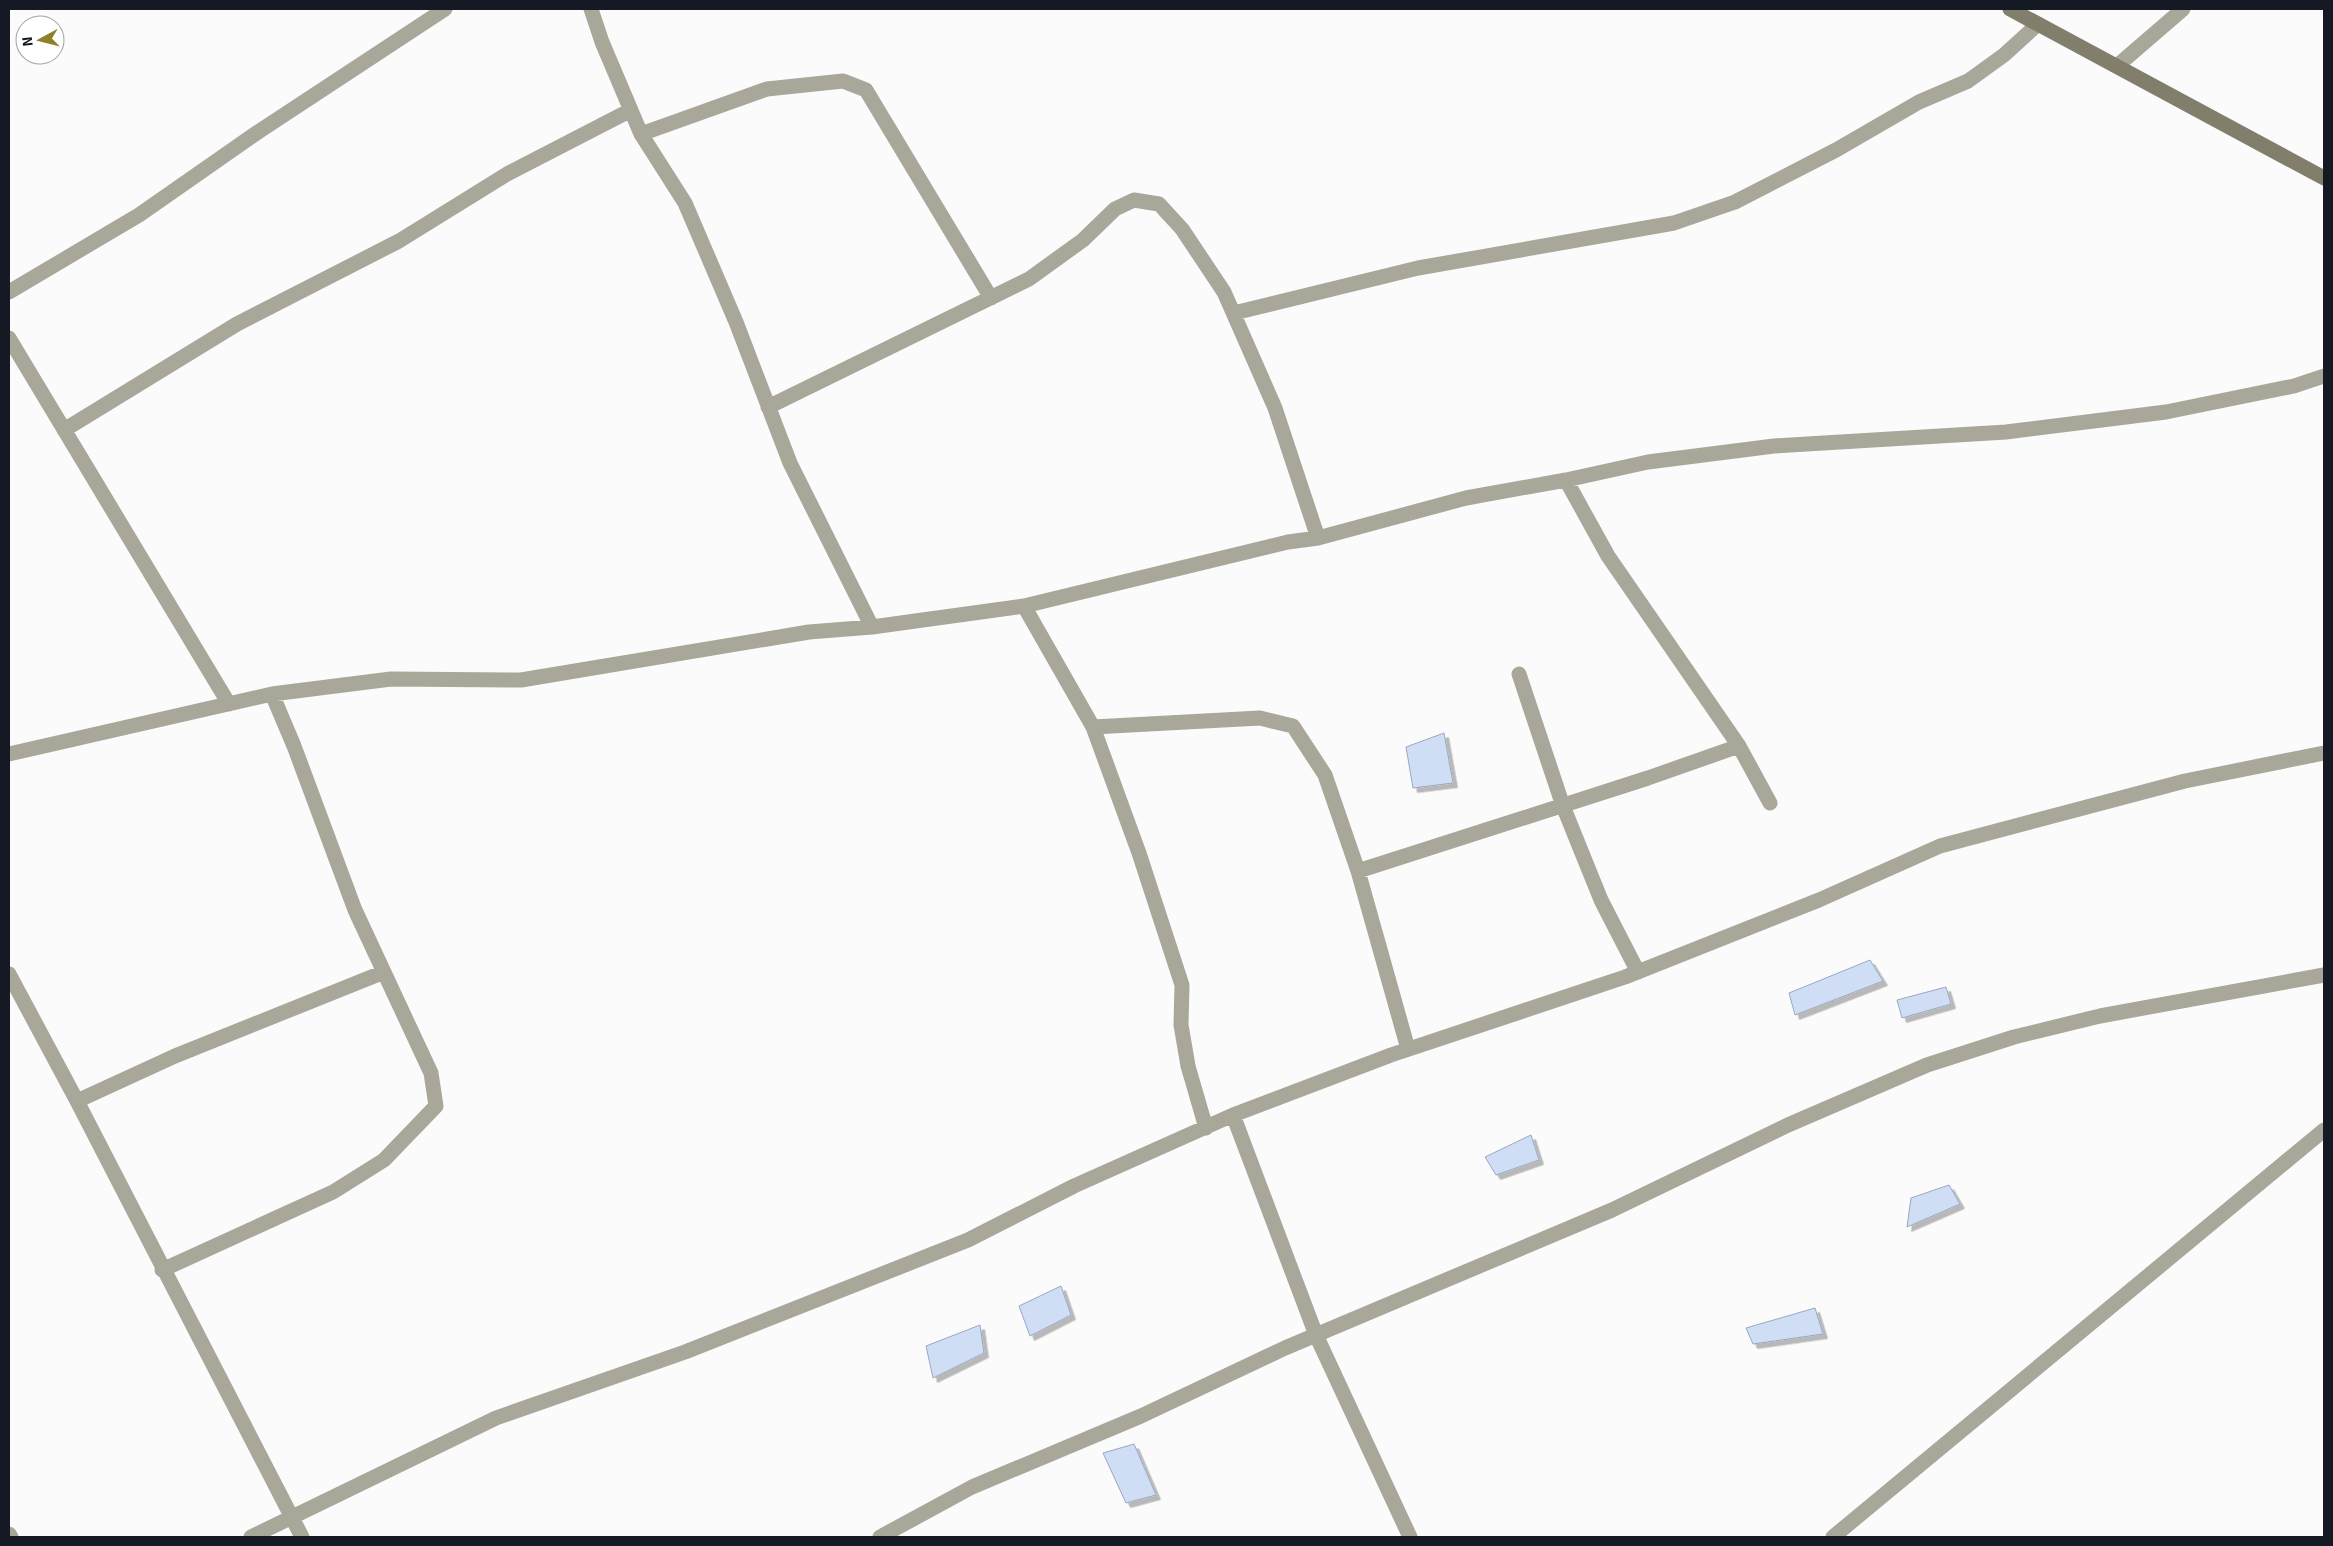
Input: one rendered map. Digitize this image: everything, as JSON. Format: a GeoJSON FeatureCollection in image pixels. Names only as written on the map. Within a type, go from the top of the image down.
{"type":"FeatureCollection","features":[{"type":"Feature","properties":{"kind":"street"},"geometry":{"type":"LineString","coordinates":[[9,292],[139,215],[258,132],[445,9]]}},
{"type":"Feature","properties":{"kind":"street"},"geometry":{"type":"LineString","coordinates":[[591,9],[602,42],[641,134],[685,203],[736,322],[790,463],[872,627]]}},
{"type":"Feature","properties":{"kind":"street"},"geometry":{"type":"LineString","coordinates":[[2010,9],[2324,178]]}},
{"type":"Feature","properties":{"kind":"street"},"geometry":{"type":"LineString","coordinates":[[2117,66],[2183,9]]}},
{"type":"Feature","properties":{"kind":"street"},"geometry":{"type":"LineString","coordinates":[[1234,313],[1418,268],[1674,223],[1735,202],[1820,159],[1919,102],[1968,81],[2004,54],[2038,24]]}},
{"type":"Feature","properties":{"kind":"street"},"geometry":{"type":"LineString","coordinates":[[641,134],[767,89],[843,81],[866,90],[991,298]]}},
{"type":"Feature","properties":{"kind":"street"},"geometry":{"type":"LineString","coordinates":[[64,430],[237,324],[399,241],[507,174],[631,110]]}},
{"type":"Feature","properties":{"kind":"street"},"geometry":{"type":"LineString","coordinates":[[768,407],[1029,279],[1083,240],[1115,209],[1134,200],[1159,204],[1182,229],[1224,292],[1234,313],[1275,408],[1318,538]]}},
{"type":"Feature","properties":{"kind":"street"},"geometry":{"type":"LineString","coordinates":[[9,338],[229,704]]}},
{"type":"Feature","properties":{"kind":"street"},"geometry":{"type":"LineString","coordinates":[[9,754],[272,694],[391,679],[522,680],[809,632],[872,627],[1024,606],[1288,542],[1318,538],[1466,498],[1566,480],[1648,462],[1774,446],[2006,432],[2166,412],[2294,386],[2324,376]]}},
{"type":"Feature","properties":{"kind":"street"},"geometry":{"type":"LineString","coordinates":[[1566,480],[1608,556],[1739,746],[1770,802]]}},
{"type":"Feature","properties":{"kind":"street"},"geometry":{"type":"LineString","coordinates":[[1024,606],[1093,727],[1139,853],[1182,985],[1181,1025],[1188,1066],[1206,1128]]}},
{"type":"Feature","properties":{"kind":"street"},"geometry":{"type":"LineString","coordinates":[[1519,674],[1564,806],[1601,900],[1638,972]]}},
{"type":"Feature","properties":{"kind":"street"},"geometry":{"type":"LineString","coordinates":[[162,1270],[333,1192],[384,1160],[436,1106],[431,1073],[355,910],[294,746],[272,694]]}},
{"type":"Feature","properties":{"kind":"street"},"geometry":{"type":"LineString","coordinates":[[1093,727],[1260,718],[1293,726],[1326,775],[1358,871],[1408,1049]]}},
{"type":"Feature","properties":{"kind":"street"},"geometry":{"type":"LineString","coordinates":[[1358,871],[1564,806],[1739,746]]}},
{"type":"Feature","properties":{"kind":"street"},"geometry":{"type":"LineString","coordinates":[[251,1537],[496,1418],[685,1352],[968,1240],[1074,1186],[1233,1115],[1408,1049],[1638,972],[1818,900],[1940,846],[2185,781],[2324,753]]}},
{"type":"Feature","properties":{"kind":"street"},"geometry":{"type":"LineString","coordinates":[[77,1100],[175,1056],[384,972]]}},
{"type":"Feature","properties":{"kind":"street"},"geometry":{"type":"LineString","coordinates":[[9,974],[77,1100],[162,1270],[290,1518],[302,1537]]}},
{"type":"Feature","properties":{"kind":"street"},"geometry":{"type":"LineString","coordinates":[[880,1537],[972,1486],[1141,1416],[1316,1335],[1612,1210],[1788,1125],[1927,1065],[2014,1037],[2100,1016],[2324,975]]}},
{"type":"Feature","properties":{"kind":"street"},"geometry":{"type":"LineString","coordinates":[[1233,1115],[1316,1335],[1410,1537]]}},
{"type":"Feature","properties":{"kind":"street"},"geometry":{"type":"LineString","coordinates":[[1833,1537],[2324,1130]]}},
{"type":"Feature","properties":{"kind":"building"},"geometry":{"type":"Polygon","coordinates":[[[1444,733],[1453,783],[1413,788],[1406,747],[1444,733]]]}},
{"type":"Feature","properties":{"kind":"building"},"geometry":{"type":"Polygon","coordinates":[[[1870,960],[1883,981],[1795,1015],[1789,993],[1870,960]]]}},
{"type":"Feature","properties":{"kind":"building"},"geometry":{"type":"Polygon","coordinates":[[[1946,987],[1951,1004],[1902,1018],[1897,1000],[1946,987]]]}},
{"type":"Feature","properties":{"kind":"building"},"geometry":{"type":"Polygon","coordinates":[[[1531,1135],[1539,1160],[1496,1175],[1485,1157],[1531,1135]]]}},
{"type":"Feature","properties":{"kind":"building"},"geometry":{"type":"Polygon","coordinates":[[[1949,1185],[1960,1204],[1907,1227],[1911,1198],[1949,1185]]]}},
{"type":"Feature","properties":{"kind":"building"},"geometry":{"type":"Polygon","coordinates":[[[1061,1286],[1071,1315],[1030,1336],[1019,1306],[1061,1286]]]}},
{"type":"Feature","properties":{"kind":"building"},"geometry":{"type":"Polygon","coordinates":[[[1815,1308],[1823,1334],[1753,1344],[1746,1328],[1815,1308]]]}},
{"type":"Feature","properties":{"kind":"building"},"geometry":{"type":"Polygon","coordinates":[[[980,1325],[984,1353],[933,1378],[926,1346],[980,1325]]]}},
{"type":"Feature","properties":{"kind":"building"},"geometry":{"type":"Polygon","coordinates":[[[1134,1444],[1156,1495],[1126,1503],[1103,1453],[1134,1444]]]}}]}
